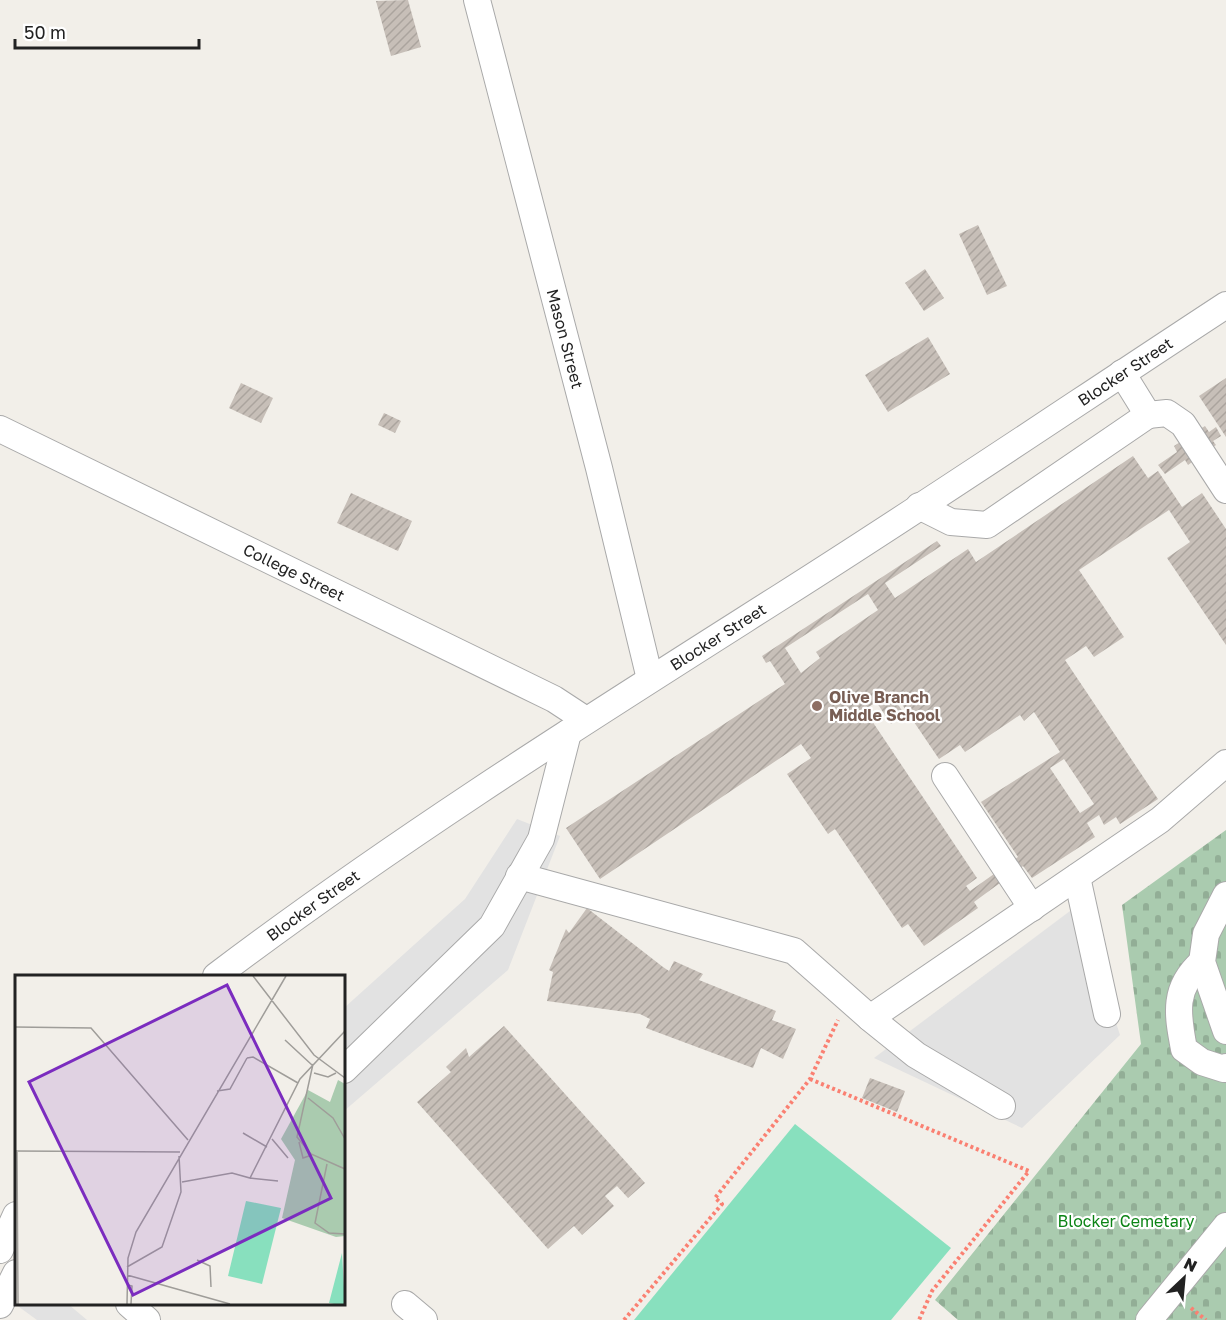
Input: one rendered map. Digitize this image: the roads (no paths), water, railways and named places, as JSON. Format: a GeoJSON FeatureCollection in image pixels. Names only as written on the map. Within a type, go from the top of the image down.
{"type":"FeatureCollection","features":[{"type":"Feature","properties":{"kind":"street","name":"Mason Street"},"geometry":{"type":"LineString","coordinates":[[477,0],[599,468],[650,679]]}},
{"type":"Feature","properties":{"kind":"street","name":"Blocker Street"},"geometry":{"type":"LineString","coordinates":[[217,975],[322,896],[577,726],[1226,305]]}},
{"type":"Feature","properties":{"kind":"street"},"geometry":{"type":"LineString","coordinates":[[1122,373],[1148,415]]}},
{"type":"Feature","properties":{"kind":"street"},"geometry":{"type":"LineString","coordinates":[[919,506],[951,522],[987,525],[1148,415],[1167,413],[1183,424],[1226,490]]}},
{"type":"Feature","properties":{"kind":"street","name":"College Street"},"geometry":{"type":"LineString","coordinates":[[0,429],[554,699],[577,726]]}},
{"type":"Feature","properties":{"kind":"street"},"geometry":{"type":"LineString","coordinates":[[345,1069],[492,926],[541,839],[577,726]]}},
{"type":"Feature","properties":{"kind":"street"},"geometry":{"type":"LineString","coordinates":[[870,1018],[1160,820],[1226,763]]}},
{"type":"Feature","properties":{"kind":"street"},"geometry":{"type":"LineString","coordinates":[[945,776],[1032,908]]}},
{"type":"Feature","properties":{"kind":"street"},"geometry":{"type":"LineString","coordinates":[[519,876],[794,951],[848,1001],[916,1055],[1002,1106]]}},
{"type":"Feature","properties":{"kind":"street"},"geometry":{"type":"LineString","coordinates":[[1077,877],[1107,1014]]}},
{"type":"Feature","properties":{"kind":"street"},"geometry":{"type":"LineString","coordinates":[[1226,895],[1206,934],[1202,962],[1226,1031]]}},
{"type":"Feature","properties":{"kind":"street"},"geometry":{"type":"LineString","coordinates":[[1202,962],[1182,984],[1178,1017],[1184,1049],[1202,1062],[1224,1069],[1226,1067]]}},
{"type":"Feature","properties":{"kind":"street"},"geometry":{"type":"LineString","coordinates":[[0,1250],[15,1217]]}},
{"type":"Feature","properties":{"kind":"street"},"geometry":{"type":"LineString","coordinates":[[1149,1320],[1226,1226]]}},
{"type":"Feature","properties":{"kind":"street"},"geometry":{"type":"LineString","coordinates":[[0,1258],[15,1272]]}},
{"type":"Feature","properties":{"kind":"street"},"geometry":{"type":"LineString","coordinates":[[0,1305],[15,1275]]}},
{"type":"Feature","properties":{"kind":"street"},"geometry":{"type":"LineString","coordinates":[[405,1304],[424,1320]]}},
{"type":"Feature","properties":{"kind":"street"},"geometry":{"type":"LineString","coordinates":[[130,1305],[147,1320]]}},
{"type":"Feature","properties":{"kind":"place","name":"Olive Branch Middle School"},"geometry":{"type":"Point","coordinates":[817,706]}},
{"type":"Feature","properties":{"kind":"park label","name":"Blocker Cemetary"},"geometry":{"type":"Point","coordinates":[1126,1221]}}]}
